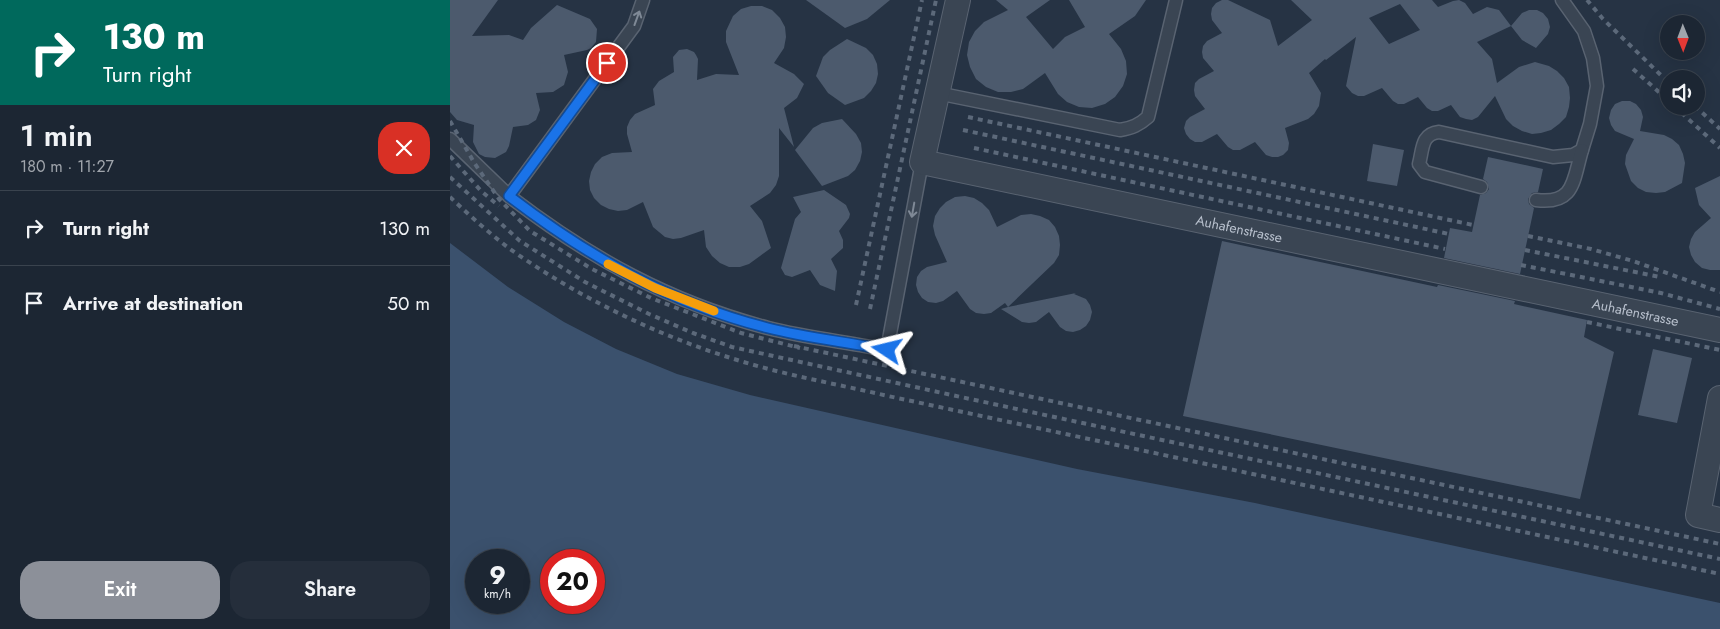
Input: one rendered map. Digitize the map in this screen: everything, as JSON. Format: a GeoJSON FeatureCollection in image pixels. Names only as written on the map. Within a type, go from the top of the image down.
{"type":"FeatureCollection","features":[{"type":"Feature","properties":{"kind":"street"},"geometry":{"type":"LineString","coordinates":[[922,162],[958,0]]}},
{"type":"Feature","properties":{"kind":"street","name":"Auhafenstrasse"},"geometry":{"type":"LineString","coordinates":[[922,162],[1720,330]]}},
{"type":"Feature","properties":{"kind":"street"},"geometry":{"type":"LineString","coordinates":[[1720,398],[1698,515],[1720,520]]}},
{"type":"Feature","properties":{"kind":"lane"},"geometry":{"type":"LineString","coordinates":[[509,196],[634,26],[643,0]]}},
{"type":"Feature","properties":{"kind":"lane"},"geometry":{"type":"LineString","coordinates":[[937,93],[1120,130],[1131,128],[1140,124],[1148,117],[1176,0]]}},
{"type":"Feature","properties":{"kind":"lane"},"geometry":{"type":"LineString","coordinates":[[1536,200],[1549,202],[1557,200],[1569,192],[1590,124],[1597,86],[1593,58],[1584,31],[1562,0]]}},
{"type":"Feature","properties":{"kind":"lane"},"geometry":{"type":"LineString","coordinates":[[1482,187],[1424,172],[1420,164],[1424,140],[1427,136],[1439,132],[1554,157],[1573,155],[1582,150]]}},
{"type":"Feature","properties":{"kind":"lane"},"geometry":{"type":"LineString","coordinates":[[450,139],[509,196],[550,228],[600,260],[655,288],[695,305],[768,328],[887,350],[922,162]]}},
{"type":"Feature","properties":{"kind":"water"},"geometry":{"type":"Polygon","coordinates":[[[450,243],[508,287],[564,322],[616,349],[677,374],[750,395],[1077,469],[1255,503],[1720,603],[1720,629],[450,629],[450,243]]]}},
{"type":"Feature","properties":{"kind":"building"},"geometry":{"type":"Polygon","coordinates":[[[450,0],[498,0],[472,36],[509,35],[523,40],[531,28],[557,5],[590,19],[597,29],[596,42],[591,48],[564,55],[568,72],[564,85],[553,92],[536,93],[540,110],[536,120],[528,125],[513,127],[506,152],[495,158],[479,154],[473,142],[474,125],[457,120],[450,112],[450,0]]]}},
{"type":"Feature","properties":{"kind":"building"},"geometry":{"type":"Polygon","coordinates":[[[806,0],[890,0],[867,19],[845,28],[806,0]]]}},
{"type":"Feature","properties":{"kind":"building"},"geometry":{"type":"Polygon","coordinates":[[[996,0],[1050,0],[1026,17],[1053,49],[1065,37],[1085,27],[1069,0],[1146,0],[1135,16],[1109,34],[1121,49],[1126,61],[1127,74],[1123,86],[1115,97],[1105,104],[1092,108],[1079,107],[1067,102],[1058,94],[1045,73],[1023,89],[1011,92],[998,92],[986,87],[976,79],[967,55],[969,42],[975,31],[984,22],[1008,10],[996,0]]]}},
{"type":"Feature","properties":{"kind":"building"},"geometry":{"type":"Polygon","coordinates":[[[1228,0],[1270,20],[1278,46],[1312,20],[1291,0],[1432,0],[1438,7],[1459,0],[1465,3],[1473,14],[1487,7],[1499,10],[1511,26],[1477,42],[1492,59],[1497,83],[1519,67],[1535,62],[1549,66],[1564,78],[1569,87],[1570,98],[1566,117],[1551,130],[1532,134],[1513,126],[1506,119],[1495,96],[1478,117],[1472,120],[1460,117],[1451,105],[1438,111],[1432,111],[1418,97],[1404,104],[1398,104],[1382,88],[1364,96],[1358,96],[1352,93],[1346,86],[1356,37],[1309,73],[1321,93],[1319,106],[1308,119],[1285,128],[1289,143],[1288,150],[1283,155],[1272,157],[1266,155],[1255,142],[1240,150],[1233,150],[1217,134],[1202,142],[1195,142],[1186,134],[1184,128],[1186,121],[1190,117],[1205,109],[1195,96],[1194,90],[1195,83],[1199,79],[1214,71],[1203,58],[1202,52],[1203,46],[1207,41],[1222,33],[1212,20],[1212,8],[1216,3],[1228,0]],[[1400,4],[1369,18],[1389,44],[1420,30],[1400,4]]]}},
{"type":"Feature","properties":{"kind":"building"},"geometry":{"type":"Polygon","coordinates":[[[751,6],[762,6],[772,10],[780,18],[785,27],[786,37],[784,48],[774,63],[794,74],[804,84],[797,98],[784,108],[794,147],[779,128],[779,176],[776,185],[770,193],[750,206],[762,221],[771,248],[749,264],[740,267],[729,267],[720,263],[712,256],[706,247],[704,230],[681,238],[665,237],[653,227],[643,202],[627,210],[609,209],[601,205],[594,198],[590,190],[589,181],[595,164],[602,157],[612,153],[632,152],[627,134],[630,120],[635,114],[655,105],[653,89],[659,81],[674,72],[673,57],[679,50],[687,49],[696,55],[698,59],[697,80],[716,74],[739,75],[726,42],[726,31],[733,16],[741,9],[751,6]]]}},
{"type":"Feature","properties":{"kind":"building"},"geometry":{"type":"Polygon","coordinates":[[[1529,10],[1537,10],[1543,13],[1548,19],[1550,27],[1548,34],[1536,48],[1522,40],[1511,26],[1522,13],[1529,10]]]}},
{"type":"Feature","properties":{"kind":"building"},"geometry":{"type":"Polygon","coordinates":[[[847,39],[866,48],[873,55],[877,64],[878,74],[876,83],[864,98],[845,105],[828,93],[816,76],[823,57],[847,39]]]}},
{"type":"Feature","properties":{"kind":"building"},"geometry":{"type":"Polygon","coordinates":[[[1622,101],[1630,101],[1641,110],[1643,117],[1640,131],[1664,135],[1679,145],[1685,163],[1682,183],[1665,192],[1656,193],[1646,192],[1638,188],[1631,181],[1625,164],[1626,155],[1634,139],[1615,131],[1609,118],[1615,104],[1622,101]]]}},
{"type":"Feature","properties":{"kind":"building"},"geometry":{"type":"Polygon","coordinates":[[[842,119],[856,134],[861,143],[860,161],[855,170],[848,176],[822,186],[795,150],[813,128],[822,123],[842,119]]]}},
{"type":"Feature","properties":{"kind":"building"},"geometry":{"type":"Polygon","coordinates":[[[1373,144],[1404,150],[1397,186],[1367,181],[1373,144]]]}},
{"type":"Feature","properties":{"kind":"building"},"geometry":{"type":"Polygon","coordinates":[[[1488,157],[1543,169],[1538,192],[1532,193],[1528,199],[1529,204],[1534,208],[1520,274],[1444,258],[1450,228],[1472,232],[1480,195],[1486,193],[1489,189],[1487,182],[1483,179],[1488,157]]]}},
{"type":"Feature","properties":{"kind":"building"},"geometry":{"type":"Polygon","coordinates":[[[1720,176],[1720,270],[1710,270],[1702,268],[1695,262],[1689,247],[1695,232],[1711,218],[1699,205],[1695,188],[1720,176]]]}},
{"type":"Feature","properties":{"kind":"building"},"geometry":{"type":"Polygon","coordinates":[[[824,190],[846,205],[850,214],[839,231],[843,240],[843,248],[831,259],[837,271],[835,291],[820,285],[810,270],[792,277],[785,275],[781,268],[795,219],[801,212],[793,197],[824,190]]]}},
{"type":"Feature","properties":{"kind":"building"},"geometry":{"type":"Polygon","coordinates":[[[965,196],[974,198],[982,203],[989,210],[997,227],[1021,215],[1031,214],[1049,220],[1059,236],[1059,255],[1054,263],[1008,307],[1005,303],[991,313],[976,313],[970,309],[957,291],[943,301],[936,303],[928,302],[922,298],[916,285],[917,277],[921,271],[927,267],[947,262],[935,235],[933,226],[935,216],[946,202],[955,197],[965,196]]]}},
{"type":"Feature","properties":{"kind":"building"},"geometry":{"type":"Polygon","coordinates":[[[1222,241],[1437,287],[1438,285],[1515,301],[1514,304],[1587,320],[1584,337],[1614,352],[1580,499],[1183,416],[1222,241]]]}},
{"type":"Feature","properties":{"kind":"building"},"geometry":{"type":"Polygon","coordinates":[[[1076,293],[1074,294],[1086,299],[1092,312],[1086,326],[1073,332],[1066,331],[1060,327],[1049,312],[1036,322],[1029,323],[1022,322],[1001,309],[1076,293]]]}},
{"type":"Feature","properties":{"kind":"building"},"geometry":{"type":"Polygon","coordinates":[[[1653,349],[1692,358],[1677,423],[1638,415],[1653,349]]]}},
{"type":"Feature","properties":{"kind":"railway"},"geometry":{"type":"LineString","coordinates":[[856,305],[922,0]]}},
{"type":"Feature","properties":{"kind":"railway"},"geometry":{"type":"LineString","coordinates":[[870,309],[936,0]]}},
{"type":"Feature","properties":{"kind":"railway"},"geometry":{"type":"LineString","coordinates":[[1587,0],[1603,19],[1660,74]]}},
{"type":"Feature","properties":{"kind":"railway"},"geometry":{"type":"LineString","coordinates":[[1633,69],[1660,93]]}},
{"type":"Feature","properties":{"kind":"railway"},"geometry":{"type":"LineString","coordinates":[[1684,115],[1720,148]]}},
{"type":"Feature","properties":{"kind":"railway"},"geometry":{"type":"LineString","coordinates":[[1705,115],[1720,129]]}},
{"type":"Feature","properties":{"kind":"railway"},"geometry":{"type":"LineString","coordinates":[[968,117],[1473,225]]}},
{"type":"Feature","properties":{"kind":"railway"},"geometry":{"type":"LineString","coordinates":[[450,121],[475,164],[499,199],[530,231],[592,269],[651,298],[741,333],[800,348]]}},
{"type":"Feature","properties":{"kind":"railway"},"geometry":{"type":"LineString","coordinates":[[963,130],[1449,234]]}},
{"type":"Feature","properties":{"kind":"railway"},"geometry":{"type":"LineString","coordinates":[[974,148],[1445,249]]}},
{"type":"Feature","properties":{"kind":"railway"},"geometry":{"type":"LineString","coordinates":[[450,156],[481,191],[499,206]]}},
{"type":"Feature","properties":{"kind":"railway"},"geometry":{"type":"LineString","coordinates":[[450,177],[520,241],[585,282],[649,314],[732,347],[1720,559]]}},
{"type":"Feature","properties":{"kind":"railway"},"geometry":{"type":"LineString","coordinates":[[450,197],[510,249],[589,298],[675,338],[753,365],[888,396],[1720,574]]}},
{"type":"Feature","properties":{"kind":"railway"},"geometry":{"type":"LineString","coordinates":[[1528,236],[1591,249],[1633,261],[1720,292]]}},
{"type":"Feature","properties":{"kind":"railway"},"geometry":{"type":"LineString","coordinates":[[1525,250],[1660,277]]}},
{"type":"Feature","properties":{"kind":"railway"},"geometry":{"type":"LineString","coordinates":[[1521,265],[1661,293],[1720,309]]}},
{"type":"Feature","properties":{"kind":"railway"},"geometry":{"type":"LineString","coordinates":[[1587,322],[1720,350]]}},
{"type":"Feature","properties":{"kind":"railway"},"geometry":{"type":"LineString","coordinates":[[794,346],[1720,544]]}},
{"type":"Feature","properties":{"kind":"slow traffic"},"geometry":{"type":"LineString","coordinates":[[608,264],[655,288],[714,311]]}},
{"type":"Feature","properties":{"kind":"route"},"geometry":{"type":"LineString","coordinates":[[607,63],[509,196],[550,228],[600,260],[655,288],[704,308],[768,328],[887,350]]}}]}
